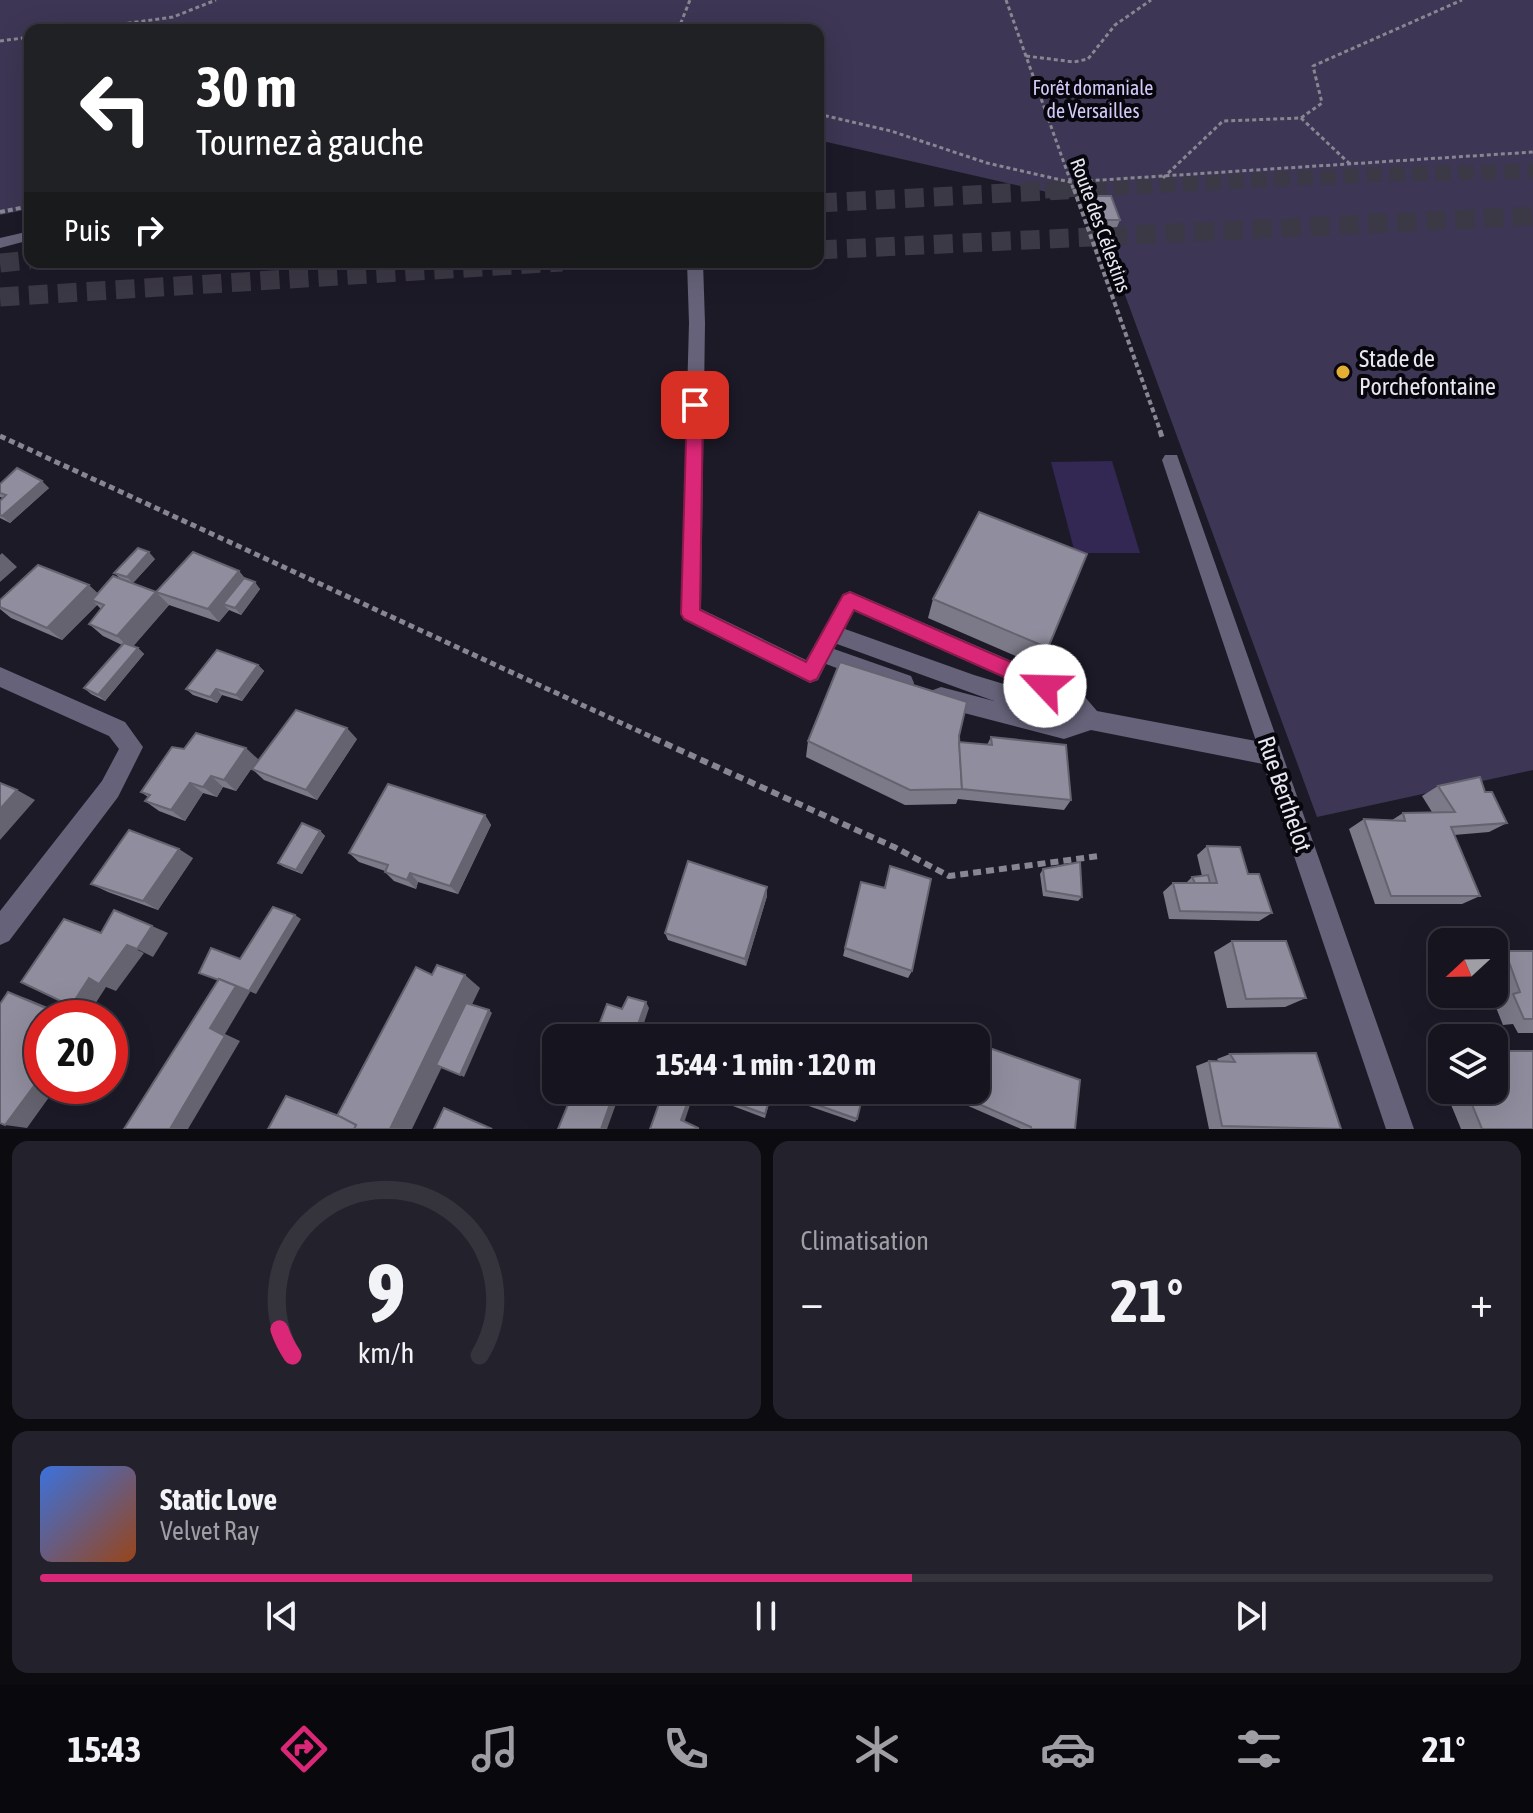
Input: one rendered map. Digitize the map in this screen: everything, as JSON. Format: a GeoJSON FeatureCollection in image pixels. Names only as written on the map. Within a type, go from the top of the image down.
{"type":"FeatureCollection","features":[{"type":"Feature","properties":{"kind":"street"},"geometry":{"type":"LineString","coordinates":[[0,243],[24,237]]}},
{"type":"Feature","properties":{"kind":"street"},"geometry":{"type":"LineString","coordinates":[[695,268],[697,323],[691,614],[810,673],[850,600],[1066,712],[1091,720],[1272,755]]}},
{"type":"Feature","properties":{"kind":"street","name":"Rue Berthelot"},"geometry":{"type":"LineString","coordinates":[[1171,460],[1400,1129]]}},
{"type":"Feature","properties":{"kind":"street"},"geometry":{"type":"LineString","coordinates":[[826,643],[940,697],[1066,712]]}},
{"type":"Feature","properties":{"kind":"street"},"geometry":{"type":"LineString","coordinates":[[0,677],[117,729],[132,747],[110,789],[0,932]]}},
{"type":"Feature","properties":{"kind":"path"},"geometry":{"type":"LineString","coordinates":[[122,24],[173,17],[216,0]]}},
{"type":"Feature","properties":{"kind":"path"},"geometry":{"type":"LineString","coordinates":[[680,24],[690,0]]}},
{"type":"Feature","properties":{"kind":"path","name":"Route des Célestins"},"geometry":{"type":"LineString","coordinates":[[1006,0],[1171,460]]}},
{"type":"Feature","properties":{"kind":"path"},"geometry":{"type":"LineString","coordinates":[[1026,56],[1074,62],[1088,59],[1102,34],[1132,10],[1151,0]]}},
{"type":"Feature","properties":{"kind":"path"},"geometry":{"type":"LineString","coordinates":[[1163,179],[1223,121],[1301,118],[1322,103],[1313,66],[1462,0]]}},
{"type":"Feature","properties":{"kind":"path"},"geometry":{"type":"LineString","coordinates":[[0,41],[24,38]]}},
{"type":"Feature","properties":{"kind":"path"},"geometry":{"type":"LineString","coordinates":[[824,115],[891,131],[987,163],[1070,182],[1163,179],[1533,152]]}},
{"type":"Feature","properties":{"kind":"path"},"geometry":{"type":"LineString","coordinates":[[1301,118],[1353,166]]}},
{"type":"Feature","properties":{"kind":"path"},"geometry":{"type":"LineString","coordinates":[[0,212],[24,207]]}},
{"type":"Feature","properties":{"kind":"path"},"geometry":{"type":"LineString","coordinates":[[0,436],[500,669],[894,847],[949,876],[1099,856]]}},
{"type":"Feature","properties":{"kind":"green space","name":"Forêt domaniale de Versailles"},"geometry":{"type":"Polygon","coordinates":[[[0,0],[1533,0],[1533,770],[1317,817],[1089,197],[1056,194],[824,141],[824,24],[24,24],[24,210],[0,215],[0,0]]]}},
{"type":"Feature","properties":{"kind":"shaded area"},"geometry":{"type":"Polygon","coordinates":[[[1112,461],[1140,553],[1075,553],[1051,462],[1112,461]]]}},
{"type":"Feature","properties":{"kind":"building"},"geometry":{"type":"Polygon","coordinates":[[[1095,196],[1111,196],[1120,220],[1104,220],[1095,196]]]}},
{"type":"Feature","properties":{"kind":"building"},"geometry":{"type":"Polygon","coordinates":[[[17,468],[42,481],[2,516],[0,501],[6,495],[0,493],[0,484],[17,468]]]}},
{"type":"Feature","properties":{"kind":"building"},"geometry":{"type":"Polygon","coordinates":[[[979,512],[1087,554],[1048,648],[933,599],[979,512]]]}},
{"type":"Feature","properties":{"kind":"building"},"geometry":{"type":"Polygon","coordinates":[[[138,548],[149,552],[127,577],[114,573],[138,548]]]}},
{"type":"Feature","properties":{"kind":"building"},"geometry":{"type":"Polygon","coordinates":[[[193,552],[239,571],[208,609],[156,592],[193,552]]]}},
{"type":"Feature","properties":{"kind":"building"},"geometry":{"type":"Polygon","coordinates":[[[38,565],[89,585],[47,628],[0,607],[0,600],[38,565]]]}},
{"type":"Feature","properties":{"kind":"building"},"geometry":{"type":"Polygon","coordinates":[[[113,576],[156,592],[117,636],[89,624],[104,605],[92,600],[113,576]]]}},
{"type":"Feature","properties":{"kind":"building"},"geometry":{"type":"Polygon","coordinates":[[[244,578],[255,582],[235,608],[223,604],[244,578]]]}},
{"type":"Feature","properties":{"kind":"building"},"geometry":{"type":"Polygon","coordinates":[[[124,643],[138,648],[98,695],[84,688],[124,643]]]}},
{"type":"Feature","properties":{"kind":"building"},"geometry":{"type":"Polygon","coordinates":[[[217,650],[258,665],[236,695],[216,689],[210,697],[186,689],[217,650]]]}},
{"type":"Feature","properties":{"kind":"building"},"geometry":{"type":"Polygon","coordinates":[[[840,662],[967,702],[959,736],[962,789],[910,790],[808,741],[840,662]]]}},
{"type":"Feature","properties":{"kind":"building"},"geometry":{"type":"Polygon","coordinates":[[[296,710],[347,728],[306,790],[252,769],[296,710]]]}},
{"type":"Feature","properties":{"kind":"building"},"geometry":{"type":"Polygon","coordinates":[[[196,733],[246,748],[224,780],[211,776],[203,787],[190,783],[171,810],[145,801],[150,795],[141,792],[172,747],[184,749],[196,733]]]}},
{"type":"Feature","properties":{"kind":"building"},"geometry":{"type":"Polygon","coordinates":[[[991,737],[1066,745],[1071,800],[962,789],[959,742],[992,745],[991,737]]]}},
{"type":"Feature","properties":{"kind":"building"},"geometry":{"type":"Polygon","coordinates":[[[1480,777],[1485,792],[1492,792],[1507,823],[1451,827],[1480,896],[1391,896],[1364,819],[1405,821],[1403,813],[1455,812],[1438,786],[1480,777]]]}},
{"type":"Feature","properties":{"kind":"building"},"geometry":{"type":"Polygon","coordinates":[[[0,783],[17,790],[0,809],[0,783]]]}},
{"type":"Feature","properties":{"kind":"building"},"geometry":{"type":"Polygon","coordinates":[[[388,784],[485,815],[450,886],[410,873],[407,880],[385,872],[388,865],[349,853],[388,784]]]}},
{"type":"Feature","properties":{"kind":"building"},"geometry":{"type":"Polygon","coordinates":[[[302,823],[320,831],[296,870],[278,863],[302,823]]]}},
{"type":"Feature","properties":{"kind":"building"},"geometry":{"type":"Polygon","coordinates":[[[129,830],[179,849],[143,901],[91,884],[129,830]]]}},
{"type":"Feature","properties":{"kind":"building"},"geometry":{"type":"Polygon","coordinates":[[[1207,846],[1240,847],[1248,874],[1259,874],[1272,913],[1180,911],[1173,883],[1217,883],[1207,846]]]}},
{"type":"Feature","properties":{"kind":"building"},"geometry":{"type":"Polygon","coordinates":[[[688,861],[767,887],[745,959],[665,933],[688,861]]]}},
{"type":"Feature","properties":{"kind":"building"},"geometry":{"type":"Polygon","coordinates":[[[1080,862],[1082,897],[1046,891],[1043,869],[1080,862]]]}},
{"type":"Feature","properties":{"kind":"building"},"geometry":{"type":"Polygon","coordinates":[[[890,866],[931,879],[912,971],[845,948],[861,882],[885,888],[890,866]]]}},
{"type":"Feature","properties":{"kind":"building"},"geometry":{"type":"Polygon","coordinates":[[[1208,875],[1210,883],[1195,883],[1192,877],[1208,875]]]}},
{"type":"Feature","properties":{"kind":"building"},"geometry":{"type":"Polygon","coordinates":[[[273,907],[295,915],[249,991],[199,973],[211,948],[240,959],[273,907]]]}},
{"type":"Feature","properties":{"kind":"building"},"geometry":{"type":"Polygon","coordinates":[[[114,910],[152,926],[137,949],[127,945],[99,984],[89,978],[75,1000],[58,1000],[21,982],[64,919],[101,933],[114,910]]]}},
{"type":"Feature","properties":{"kind":"building"},"geometry":{"type":"Polygon","coordinates":[[[1232,941],[1286,941],[1306,998],[1246,999],[1232,941]]]}},
{"type":"Feature","properties":{"kind":"building"},"geometry":{"type":"Polygon","coordinates":[[[1508,951],[1533,951],[1533,1019],[1524,1019],[1513,994],[1520,992],[1508,951]]]}},
{"type":"Feature","properties":{"kind":"building"},"geometry":{"type":"Polygon","coordinates":[[[437,965],[465,975],[390,1129],[354,1129],[356,1125],[337,1116],[416,967],[432,975],[437,965]]]}},
{"type":"Feature","properties":{"kind":"building"},"geometry":{"type":"Polygon","coordinates":[[[219,979],[236,986],[210,1028],[225,1036],[170,1129],[124,1129],[219,979]]]}},
{"type":"Feature","properties":{"kind":"building"},"geometry":{"type":"Polygon","coordinates":[[[8,992],[27,1000],[24,1000],[24,1099],[5,1125],[0,1123],[0,1004],[8,992]]]}},
{"type":"Feature","properties":{"kind":"building"},"geometry":{"type":"Polygon","coordinates":[[[628,997],[646,1002],[638,1024],[599,1024],[607,1004],[622,1009],[628,997]]]}},
{"type":"Feature","properties":{"kind":"building"},"geometry":{"type":"Polygon","coordinates":[[[466,1003],[489,1010],[460,1075],[436,1065],[466,1003]]]}},
{"type":"Feature","properties":{"kind":"building"},"geometry":{"type":"Polygon","coordinates":[[[990,1048],[1080,1080],[1075,1129],[1031,1127],[979,1104],[990,1104],[990,1048]]]}},
{"type":"Feature","properties":{"kind":"building"},"geometry":{"type":"Polygon","coordinates":[[[1508,1051],[1533,1051],[1533,1129],[1482,1129],[1472,1104],[1508,1104],[1508,1051]]]}},
{"type":"Feature","properties":{"kind":"building"},"geometry":{"type":"Polygon","coordinates":[[[1316,1053],[1341,1129],[1222,1126],[1209,1061],[1235,1062],[1230,1054],[1316,1053]]]}},
{"type":"Feature","properties":{"kind":"building"},"geometry":{"type":"Polygon","coordinates":[[[286,1096],[356,1125],[354,1129],[268,1129],[286,1096]]]}},
{"type":"Feature","properties":{"kind":"building"},"geometry":{"type":"Polygon","coordinates":[[[568,1104],[610,1104],[601,1129],[558,1129],[568,1104]]]}},
{"type":"Feature","properties":{"kind":"building"},"geometry":{"type":"Polygon","coordinates":[[[659,1104],[687,1104],[681,1120],[698,1128],[698,1129],[650,1129],[659,1104]]]}},
{"type":"Feature","properties":{"kind":"building"},"geometry":{"type":"Polygon","coordinates":[[[737,1104],[768,1104],[765,1114],[737,1104]]]}},
{"type":"Feature","properties":{"kind":"building"},"geometry":{"type":"Polygon","coordinates":[[[815,1104],[861,1104],[857,1119],[815,1104]]]}},
{"type":"Feature","properties":{"kind":"building"},"geometry":{"type":"Polygon","coordinates":[[[444,1108],[492,1129],[434,1129],[444,1108]]]}},
{"type":"Feature","properties":{"kind":"tunnel"},"geometry":{"type":"LineString","coordinates":[[1066,190],[1384,174],[1533,171]]}},
{"type":"Feature","properties":{"kind":"tunnel"},"geometry":{"type":"LineString","coordinates":[[1066,190],[1084,189]]}},
{"type":"Feature","properties":{"kind":"tunnel"},"geometry":{"type":"LineString","coordinates":[[824,203],[1066,190]]}},
{"type":"Feature","properties":{"kind":"tunnel"},"geometry":{"type":"LineString","coordinates":[[1045,191],[1066,190]]}},
{"type":"Feature","properties":{"kind":"tunnel"},"geometry":{"type":"LineString","coordinates":[[824,250],[1533,216]]}},
{"type":"Feature","properties":{"kind":"tunnel"},"geometry":{"type":"LineString","coordinates":[[0,263],[24,261]]}},
{"type":"Feature","properties":{"kind":"tunnel"},"geometry":{"type":"LineString","coordinates":[[0,297],[466,268]]}},
{"type":"Feature","properties":{"kind":"place","name":"Stade de Porchefontaine"},"geometry":{"type":"Point","coordinates":[1343,372]}},
{"type":"Feature","properties":{"kind":"route"},"geometry":{"type":"LineString","coordinates":[[695,405],[691,614],[810,673],[850,600],[1045,686]]}}]}
